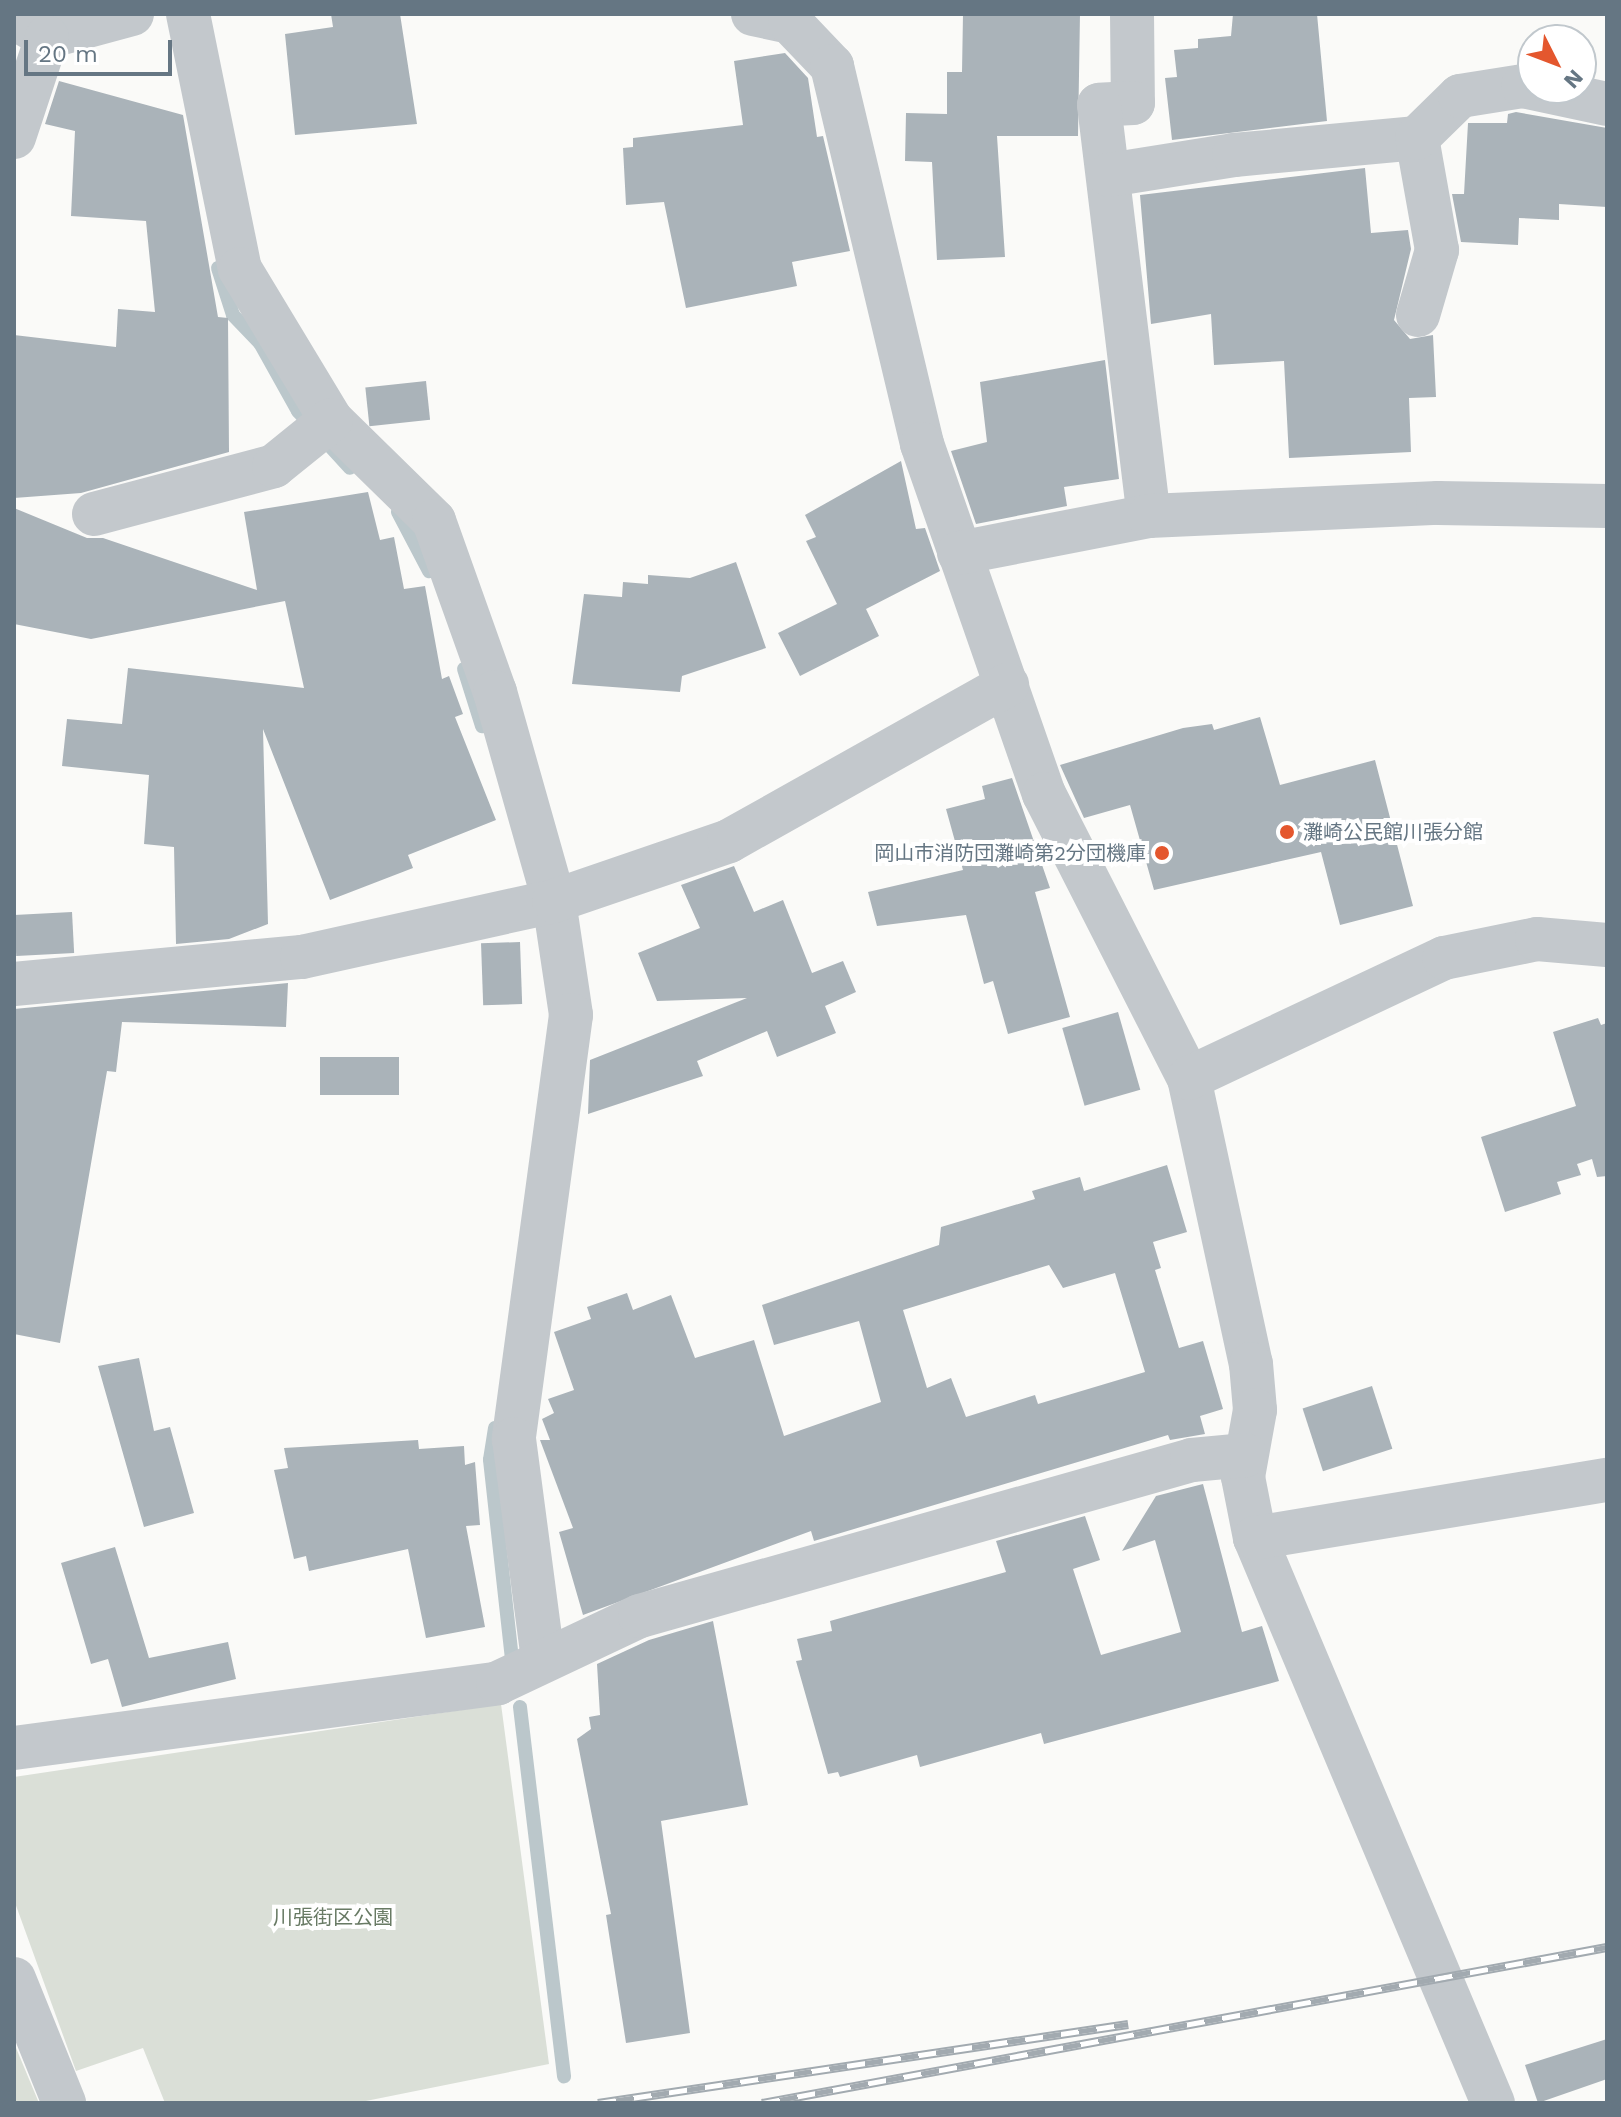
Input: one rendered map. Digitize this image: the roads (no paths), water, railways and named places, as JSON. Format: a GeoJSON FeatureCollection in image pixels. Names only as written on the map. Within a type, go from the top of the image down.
{"type":"FeatureCollection","features":[{"type":"Feature","properties":{"kind":"street"},"geometry":{"type":"LineString","coordinates":[[14,137],[31,27],[132,14]]}},
{"type":"Feature","properties":{"kind":"street"},"geometry":{"type":"LineString","coordinates":[[188,14],[229,240],[320,430],[411,493],[450,552],[554,901],[571,1015],[514,1439],[543,1660]]}},
{"type":"Feature","properties":{"kind":"street"},"geometry":{"type":"LineString","coordinates":[[1132,14],[1133,103],[1099,105],[1149,516]]}},
{"type":"Feature","properties":{"kind":"street"},"geometry":{"type":"LineString","coordinates":[[777,17],[832,66],[922,444],[1044,794],[1189,1078],[1251,1364],[1255,1410],[1243,1477],[1255,1538],[1493,2103]]}},
{"type":"Feature","properties":{"kind":"street"},"geometry":{"type":"LineString","coordinates":[[1109,175],[1234,155],[1417,138],[1460,96],[1523,86],[1607,104]]}},
{"type":"Feature","properties":{"kind":"street"},"geometry":{"type":"LineString","coordinates":[[1417,138],[1437,250],[1418,315]]}},
{"type":"Feature","properties":{"kind":"street"},"geometry":{"type":"LineString","coordinates":[[94,514],[247,476],[320,430]]}},
{"type":"Feature","properties":{"kind":"street"},"geometry":{"type":"LineString","coordinates":[[959,553],[1149,516],[1438,503],[1607,506]]}},
{"type":"Feature","properties":{"kind":"street"},"geometry":{"type":"LineString","coordinates":[[14,984],[302,957],[554,901],[729,841],[1007,685]]}},
{"type":"Feature","properties":{"kind":"street"},"geometry":{"type":"LineString","coordinates":[[1189,1078],[1444,958],[1537,939],[1607,945]]}},
{"type":"Feature","properties":{"kind":"street"},"geometry":{"type":"LineString","coordinates":[[14,1748],[498,1683],[640,1616],[1192,1460],[1246,1455]]}},
{"type":"Feature","properties":{"kind":"street"},"geometry":{"type":"LineString","coordinates":[[1255,1538],[1607,1480]]}},
{"type":"Feature","properties":{"kind":"street"},"geometry":{"type":"LineString","coordinates":[[14,1979],[64,2103]]}},
{"type":"Feature","properties":{"kind":"waterway"},"geometry":{"type":"LineString","coordinates":[[218,268],[233,315],[260,343],[298,411],[350,468]]}},
{"type":"Feature","properties":{"kind":"waterway"},"geometry":{"type":"LineString","coordinates":[[398,512],[429,571]]}},
{"type":"Feature","properties":{"kind":"waterway"},"geometry":{"type":"LineString","coordinates":[[464,669],[482,726]]}},
{"type":"Feature","properties":{"kind":"waterway"},"geometry":{"type":"LineString","coordinates":[[495,1428],[490,1460],[512,1659]]}},
{"type":"Feature","properties":{"kind":"waterway"},"geometry":{"type":"LineString","coordinates":[[520,1707],[564,2076]]}},
{"type":"Feature","properties":{"kind":"railway"},"geometry":{"type":"LineString","coordinates":[[762,2103],[1607,1947]]}},
{"type":"Feature","properties":{"kind":"railway"},"geometry":{"type":"LineString","coordinates":[[598,2103],[1128,2024]]}},
{"type":"Feature","properties":{"kind":"place","name":"灘崎公民館川張分館"},"geometry":{"type":"Point","coordinates":[1287,832]}},
{"type":"Feature","properties":{"kind":"place","name":"岡山市消防団灘崎第2分団機庫"},"geometry":{"type":"Point","coordinates":[1162,853]}},
{"type":"Feature","properties":{"kind":"park label","name":"川張街区公園"},"geometry":{"type":"Point","coordinates":[333,1917]}}]}
